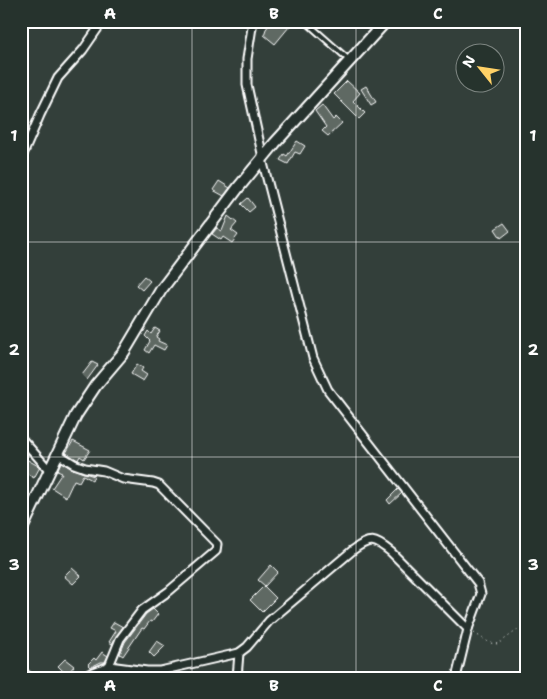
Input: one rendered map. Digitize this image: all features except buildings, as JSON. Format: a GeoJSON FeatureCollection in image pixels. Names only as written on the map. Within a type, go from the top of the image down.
{"type":"FeatureCollection","features":[{"type":"Feature","properties":{"kind":"street"},"geometry":{"type":"LineString","coordinates":[[21,159],[58,78],[103,21]]}},
{"type":"Feature","properties":{"kind":"street"},"geometry":{"type":"LineString","coordinates":[[253,21],[247,59],[247,85],[262,159],[313,358],[319,373],[328,390],[478,583],[481,594],[456,678]]}},
{"type":"Feature","properties":{"kind":"street"},"geometry":{"type":"LineString","coordinates":[[21,531],[76,415],[100,379],[124,352],[158,294],[262,159],[386,21]]}},
{"type":"Feature","properties":{"kind":"street"},"geometry":{"type":"LineString","coordinates":[[21,438],[50,471]]}},
{"type":"Feature","properties":{"kind":"street"},"geometry":{"type":"LineString","coordinates":[[58,454],[78,466],[104,471],[123,479],[153,482],[159,485],[218,544],[216,551],[169,591],[142,610],[120,639],[109,666]]}},
{"type":"Feature","properties":{"kind":"street"},"geometry":{"type":"LineString","coordinates":[[58,678],[86,675],[109,666],[160,671],[239,653],[247,647],[269,621],[362,543],[371,540],[378,542],[391,552],[470,631]]}},
{"type":"Feature","properties":{"kind":"street"},"geometry":{"type":"LineString","coordinates":[[237,678],[239,653]]}},
{"type":"Feature","properties":{"kind":"lane"},"geometry":{"type":"LineString","coordinates":[[305,21],[350,61]]}},
{"type":"Feature","properties":{"kind":"path"},"geometry":{"type":"LineString","coordinates":[[470,631],[490,643],[498,644],[526,624]]}}]}
